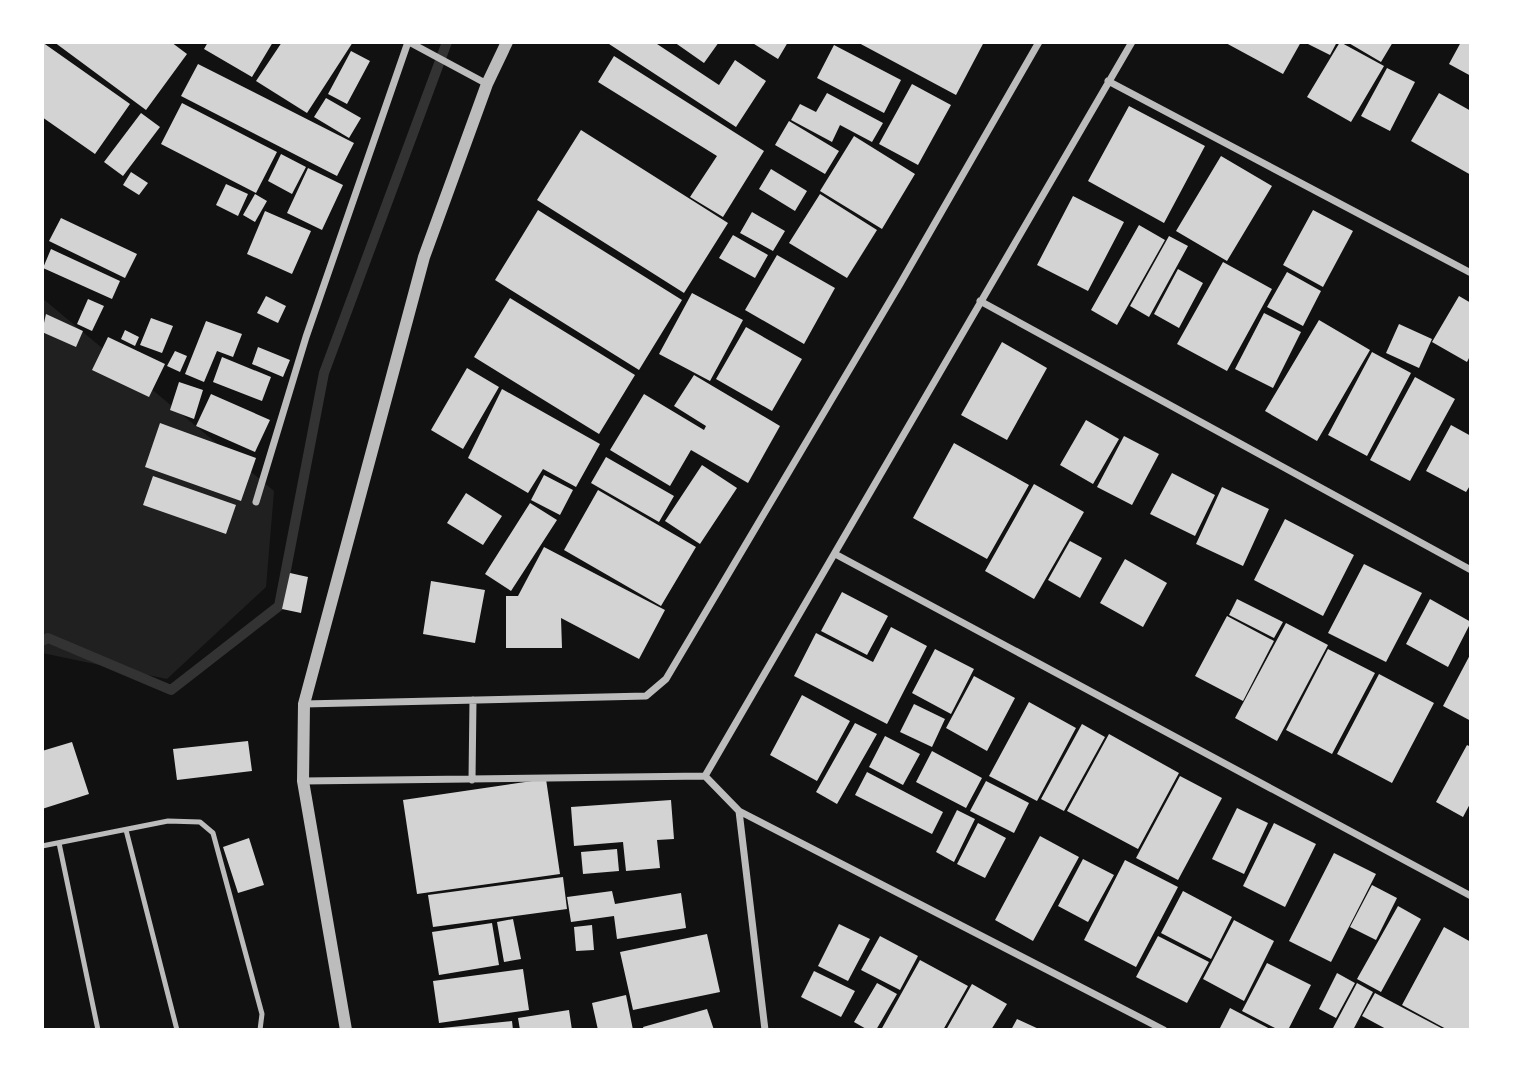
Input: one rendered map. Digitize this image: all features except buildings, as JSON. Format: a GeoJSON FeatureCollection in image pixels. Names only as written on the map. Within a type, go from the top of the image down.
{"type":"FeatureCollection","features":[{"type":"Feature","properties":{"kind":"street"},"geometry":{"type":"LineString","coordinates":[[256,502],[306,337],[408,42],[487,84]]}},
{"type":"Feature","properties":{"kind":"street"},"geometry":{"type":"LineString","coordinates":[[346,1030],[303,781],[304,704],[424,257],[487,84],[507,42]]}},
{"type":"Feature","properties":{"kind":"street"},"geometry":{"type":"LineString","coordinates":[[304,704],[646,696],[666,678],[900,284],[1039,42]]}},
{"type":"Feature","properties":{"kind":"street"},"geometry":{"type":"LineString","coordinates":[[705,776],[836,555],[980,301],[1132,42]]}},
{"type":"Feature","properties":{"kind":"street"},"geometry":{"type":"LineString","coordinates":[[1108,81],[1471,273]]}},
{"type":"Feature","properties":{"kind":"street"},"geometry":{"type":"LineString","coordinates":[[980,301],[1471,570]]}},
{"type":"Feature","properties":{"kind":"street"},"geometry":{"type":"LineString","coordinates":[[836,555],[1471,896]]}},
{"type":"Feature","properties":{"kind":"street"},"geometry":{"type":"LineString","coordinates":[[472,780],[473,700]]}},
{"type":"Feature","properties":{"kind":"street"},"geometry":{"type":"LineString","coordinates":[[303,781],[705,776],[738,811],[1164,1030]]}},
{"type":"Feature","properties":{"kind":"street"},"geometry":{"type":"LineString","coordinates":[[738,811],[765,1030]]}},
{"type":"Feature","properties":{"kind":"lane"},"geometry":{"type":"LineString","coordinates":[[42,846],[169,821],[200,822],[213,833],[262,1014],[260,1030]]}},
{"type":"Feature","properties":{"kind":"lane"},"geometry":{"type":"LineString","coordinates":[[126,830],[177,1030]]}},
{"type":"Feature","properties":{"kind":"lane"},"geometry":{"type":"LineString","coordinates":[[59,843],[98,1030]]}},
{"type":"Feature","properties":{"kind":"shaded area"},"geometry":{"type":"Polygon","coordinates":[[[42,298],[274,491],[266,587],[167,679],[42,653],[42,298]]]}},
{"type":"Feature","properties":{"kind":"waterway"},"geometry":{"type":"LineString","coordinates":[[42,641],[48,638],[171,690],[279,606],[324,373],[447,42]]}}]}
